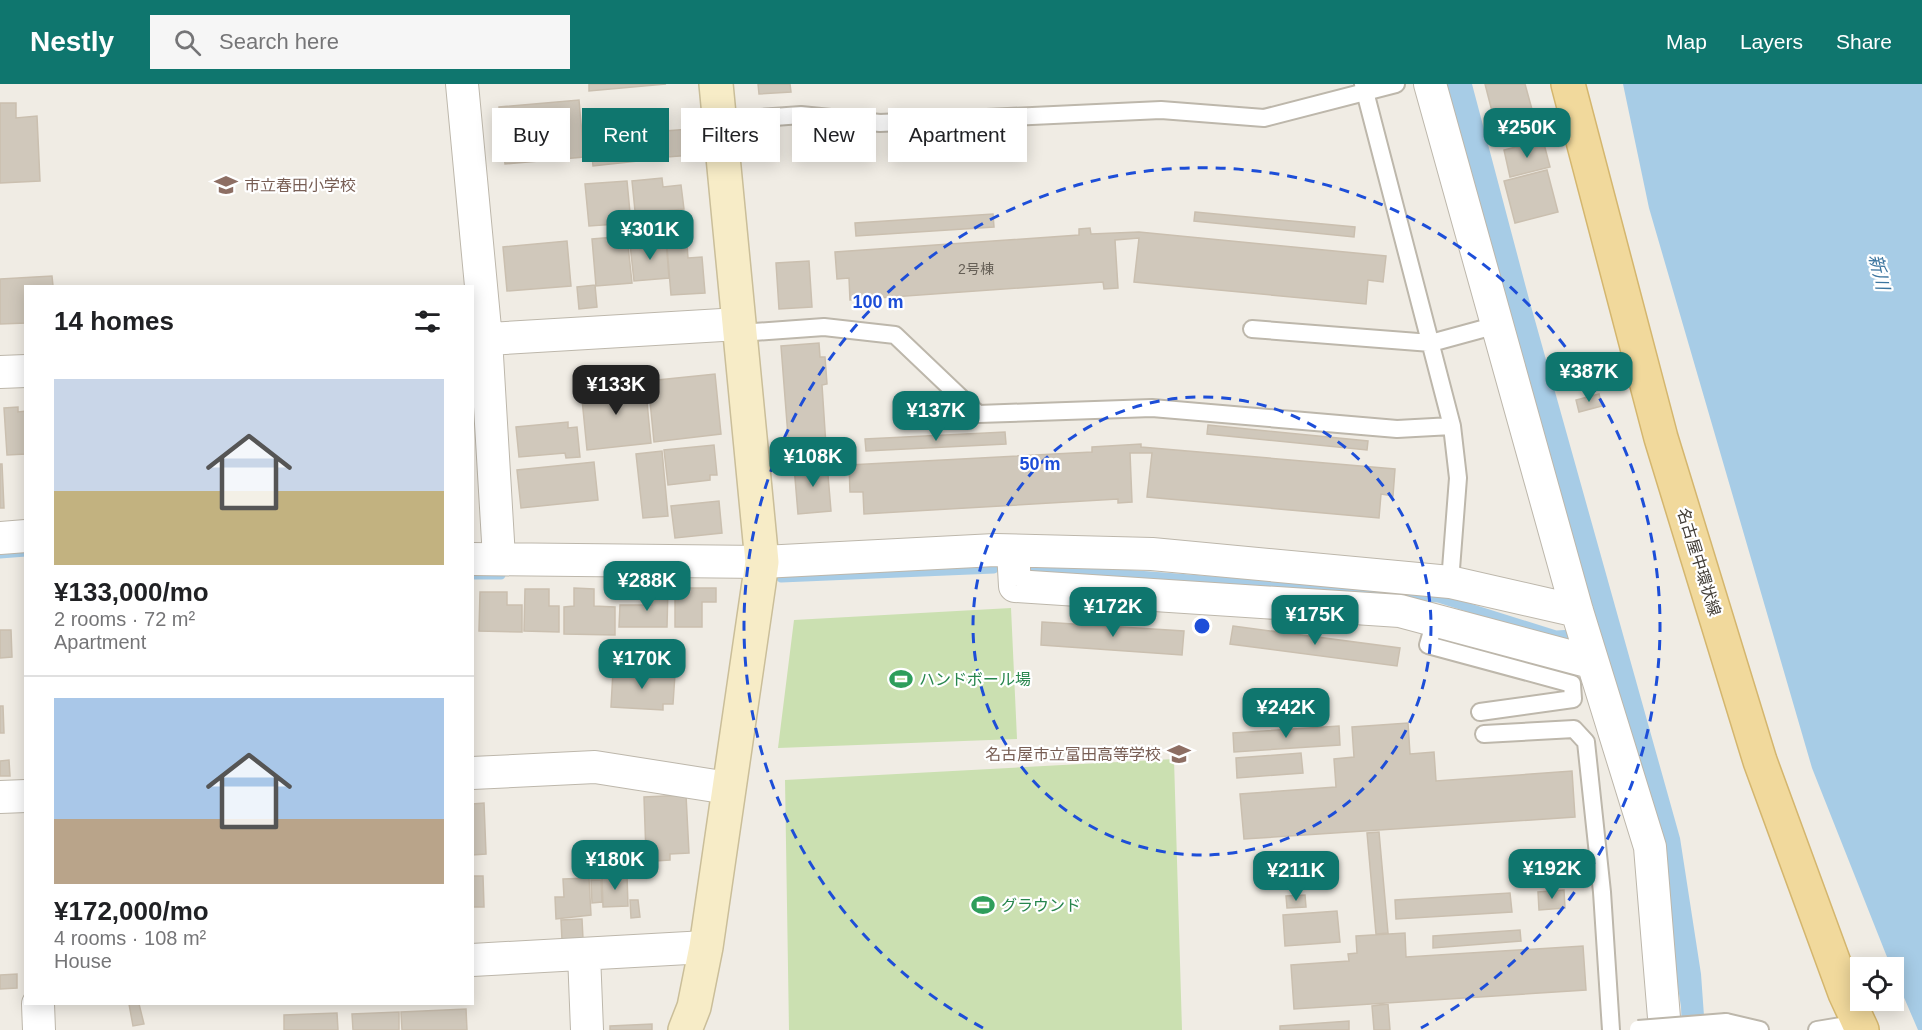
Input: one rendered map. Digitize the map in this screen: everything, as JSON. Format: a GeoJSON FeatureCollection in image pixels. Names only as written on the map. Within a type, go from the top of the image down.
{"type":"FeatureCollection","features":[{"type":"Feature","properties":{"kind":"main road","name":"名古屋中環状線"},"geometry":{"type":"LineString","coordinates":[[1568,84],[1661,438],[1760,761],[1845,993],[1861,1026]]}},
{"type":"Feature","properties":{"kind":"street"},"geometry":{"type":"LineString","coordinates":[[462,84],[479,339],[486,559],[762,561],[1013,551],[1152,554],[1450,582],[1576,611]]}},
{"type":"Feature","properties":{"kind":"street"},"geometry":{"type":"LineString","coordinates":[[716,84],[718,108]]}},
{"type":"Feature","properties":{"kind":"street"},"geometry":{"type":"LineString","coordinates":[[1430,84],[1576,611],[1650,847],[1665,1030]]}},
{"type":"Feature","properties":{"kind":"street"},"geometry":{"type":"LineString","coordinates":[[693,1023],[762,561],[723,162]]}},
{"type":"Feature","properties":{"kind":"street"},"geometry":{"type":"LineString","coordinates":[[479,339],[739,329]]}},
{"type":"Feature","properties":{"kind":"street"},"geometry":{"type":"LineString","coordinates":[[0,372],[24,371]]}},
{"type":"Feature","properties":{"kind":"street"},"geometry":{"type":"LineString","coordinates":[[0,538],[24,536]]}},
{"type":"Feature","properties":{"kind":"street"},"geometry":{"type":"LineString","coordinates":[[1013,551],[1015,586],[1400,611],[1591,662]]}},
{"type":"Feature","properties":{"kind":"street"},"geometry":{"type":"LineString","coordinates":[[474,773],[595,767],[728,788]]}},
{"type":"Feature","properties":{"kind":"street"},"geometry":{"type":"LineString","coordinates":[[0,797],[24,796]]}},
{"type":"Feature","properties":{"kind":"street"},"geometry":{"type":"LineString","coordinates":[[474,960],[706,946]]}},
{"type":"Feature","properties":{"kind":"street"},"geometry":{"type":"LineString","coordinates":[[584,954],[587,1030]]}},
{"type":"Feature","properties":{"kind":"street"},"geometry":{"type":"LineString","coordinates":[[38,1005],[39,1030]]}},
{"type":"Feature","properties":{"kind":"lane"},"geometry":{"type":"LineString","coordinates":[[780,117],[801,115],[880,123],[1161,110],[1264,118],[1364,88],[1396,84]]}},
{"type":"Feature","properties":{"kind":"lane"},"geometry":{"type":"LineString","coordinates":[[1364,88],[1452,426],[1458,478],[1450,582]]}},
{"type":"Feature","properties":{"kind":"lane"},"geometry":{"type":"LineString","coordinates":[[1252,329],[1431,343],[1497,325]]}},
{"type":"Feature","properties":{"kind":"lane"},"geometry":{"type":"LineString","coordinates":[[739,329],[824,327],[895,335],[978,414],[1152,408],[1397,429],[1452,426]]}},
{"type":"Feature","properties":{"kind":"lane"},"geometry":{"type":"LineString","coordinates":[[1435,621],[1428,645],[1572,684],[1572,699],[1479,712]]}},
{"type":"Feature","properties":{"kind":"lane"},"geometry":{"type":"LineString","coordinates":[[1484,734],[1574,729],[1586,742],[1602,892],[1611,1030]]}},
{"type":"Feature","properties":{"kind":"lane"},"geometry":{"type":"LineString","coordinates":[[1630,1030],[1726,1022],[1760,1030]]}},
{"type":"Feature","properties":{"kind":"lane"},"geometry":{"type":"LineString","coordinates":[[1817,1030],[1861,1026]]}},
{"type":"Feature","properties":{"kind":"green space","name":"ハンドボール場"},"geometry":{"type":"Polygon","coordinates":[[[1011,608],[1017,739],[778,748],[794,620],[1011,608]]]}},
{"type":"Feature","properties":{"kind":"green space","name":"グラウンド"},"geometry":{"type":"Polygon","coordinates":[[[1174,759],[1182,1030],[789,1030],[785,780],[1174,759]]]}},
{"type":"Feature","properties":{"kind":"water"},"geometry":{"type":"Polygon","coordinates":[[[1446,84],[1472,84],[1529,299],[1680,838],[1701,974],[1705,1030],[1682,1030],[1681,1007],[1656,841],[1446,84]]]}},
{"type":"Feature","properties":{"kind":"water","name":"新川"},"geometry":{"type":"Polygon","coordinates":[[[1623,84],[1922,84],[1922,1030],[1918,1030],[1904,998],[1904,957],[1887,957],[1812,768],[1649,208],[1623,84]]]}},
{"type":"Feature","properties":{"kind":"building"},"geometry":{"type":"Polygon","coordinates":[[[589,84],[666,84],[589,91],[589,84]]]}},
{"type":"Feature","properties":{"kind":"building"},"geometry":{"type":"Polygon","coordinates":[[[758,84],[790,84],[791,92],[759,94],[758,84]]]}},
{"type":"Feature","properties":{"kind":"building"},"geometry":{"type":"Polygon","coordinates":[[[1485,84],[1525,84],[1533,113],[1495,123],[1485,84]]]}},
{"type":"Feature","properties":{"kind":"building"},"geometry":{"type":"Polygon","coordinates":[[[579,100],[582,157],[570,158],[570,108],[499,107],[579,100]]]}},
{"type":"Feature","properties":{"kind":"building"},"geometry":{"type":"Polygon","coordinates":[[[0,103],[16,103],[16,118],[37,116],[40,181],[0,183],[0,103]]]}},
{"type":"Feature","properties":{"kind":"building"},"geometry":{"type":"Polygon","coordinates":[[[1534,126],[1537,134],[1523,138],[1520,129],[1534,126]]]}},
{"type":"Feature","properties":{"kind":"building"},"geometry":{"type":"Polygon","coordinates":[[[681,130],[681,156],[669,157],[669,131],[681,130]]]}},
{"type":"Feature","properties":{"kind":"building"},"geometry":{"type":"Polygon","coordinates":[[[1543,140],[1550,167],[1510,177],[1504,150],[1543,140]]]}},
{"type":"Feature","properties":{"kind":"building"},"geometry":{"type":"Polygon","coordinates":[[[505,162],[528,162],[505,164],[505,162]]]}},
{"type":"Feature","properties":{"kind":"building"},"geometry":{"type":"Polygon","coordinates":[[[593,162],[629,162],[593,166],[593,162]]]}},
{"type":"Feature","properties":{"kind":"building"},"geometry":{"type":"Polygon","coordinates":[[[1547,170],[1558,212],[1515,223],[1504,181],[1547,170]]]}},
{"type":"Feature","properties":{"kind":"building"},"geometry":{"type":"Polygon","coordinates":[[[662,178],[663,187],[681,185],[684,209],[665,211],[666,219],[636,221],[632,181],[662,178]]]}},
{"type":"Feature","properties":{"kind":"building"},"geometry":{"type":"Polygon","coordinates":[[[627,181],[631,223],[589,226],[585,184],[627,181]]]}},
{"type":"Feature","properties":{"kind":"building"},"geometry":{"type":"Polygon","coordinates":[[[1195,212],[1355,227],[1354,237],[1194,221],[1195,212]]]}},
{"type":"Feature","properties":{"kind":"building"},"geometry":{"type":"Polygon","coordinates":[[[993,214],[994,227],[856,236],[855,223],[993,214]]]}},
{"type":"Feature","properties":{"kind":"building"},"geometry":{"type":"Polygon","coordinates":[[[1090,228],[1091,234],[1139,232],[1386,256],[1383,282],[1368,280],[1366,304],[1134,282],[1139,238],[1115,240],[1118,288],[1104,289],[1103,282],[850,300],[849,278],[837,279],[835,252],[1079,235],[1079,229],[1090,228]]]}},
{"type":"Feature","properties":{"kind":"building"},"geometry":{"type":"Polygon","coordinates":[[[627,236],[632,283],[596,286],[592,239],[627,236]]]}},
{"type":"Feature","properties":{"kind":"building"},"geometry":{"type":"Polygon","coordinates":[[[666,240],[669,278],[634,281],[630,244],[666,240]]]}},
{"type":"Feature","properties":{"kind":"building"},"geometry":{"type":"Polygon","coordinates":[[[567,241],[571,286],[507,291],[503,247],[567,241]]]}},
{"type":"Feature","properties":{"kind":"building"},"geometry":{"type":"Polygon","coordinates":[[[687,245],[688,258],[702,257],[705,293],[671,295],[667,247],[687,245]]]}},
{"type":"Feature","properties":{"kind":"building"},"geometry":{"type":"Polygon","coordinates":[[[809,261],[812,307],[779,309],[776,263],[809,261]]]}},
{"type":"Feature","properties":{"kind":"building"},"geometry":{"type":"Polygon","coordinates":[[[52,276],[53,285],[24,285],[24,323],[0,324],[0,279],[52,276]]]}},
{"type":"Feature","properties":{"kind":"building"},"geometry":{"type":"Polygon","coordinates":[[[595,285],[597,307],[579,309],[577,287],[595,285]]]}},
{"type":"Feature","properties":{"kind":"building"},"geometry":{"type":"Polygon","coordinates":[[[819,343],[820,357],[825,357],[827,384],[822,385],[826,446],[789,449],[781,346],[819,343]]]}},
{"type":"Feature","properties":{"kind":"building"},"geometry":{"type":"Polygon","coordinates":[[[715,374],[721,434],[654,442],[648,381],[715,374]]]}},
{"type":"Feature","properties":{"kind":"building"},"geometry":{"type":"Polygon","coordinates":[[[645,382],[651,443],[587,450],[581,389],[645,382]]]}},
{"type":"Feature","properties":{"kind":"building"},"geometry":{"type":"Polygon","coordinates":[[[1599,394],[1602,406],[1579,412],[1576,400],[1599,394]]]}},
{"type":"Feature","properties":{"kind":"building"},"geometry":{"type":"Polygon","coordinates":[[[18,407],[18,412],[24,411],[24,454],[7,455],[4,408],[18,407]]]}},
{"type":"Feature","properties":{"kind":"building"},"geometry":{"type":"Polygon","coordinates":[[[568,422],[568,428],[577,427],[580,457],[566,458],[565,453],[519,457],[516,427],[568,422]]]}},
{"type":"Feature","properties":{"kind":"building"},"geometry":{"type":"Polygon","coordinates":[[[1208,425],[1368,441],[1367,450],[1207,434],[1208,425]]]}},
{"type":"Feature","properties":{"kind":"building"},"geometry":{"type":"Polygon","coordinates":[[[1005,432],[1006,444],[866,451],[865,439],[1005,432]]]}},
{"type":"Feature","properties":{"kind":"building"},"geometry":{"type":"Polygon","coordinates":[[[1141,444],[1141,447],[1395,469],[1393,496],[1381,494],[1379,518],[1147,497],[1152,453],[1130,453],[1132,502],[1118,503],[1118,499],[864,514],[863,492],[850,492],[849,465],[1092,452],[1092,447],[1141,444]]]}},
{"type":"Feature","properties":{"kind":"building"},"geometry":{"type":"Polygon","coordinates":[[[714,445],[717,475],[710,475],[710,480],[668,485],[664,450],[714,445]]]}},
{"type":"Feature","properties":{"kind":"building"},"geometry":{"type":"Polygon","coordinates":[[[662,451],[668,516],[643,518],[636,454],[662,451]]]}},
{"type":"Feature","properties":{"kind":"building"},"geometry":{"type":"Polygon","coordinates":[[[594,462],[598,500],[521,508],[517,470],[594,462]]]}},
{"type":"Feature","properties":{"kind":"building"},"geometry":{"type":"Polygon","coordinates":[[[827,463],[831,511],[798,514],[794,466],[827,463]]]}},
{"type":"Feature","properties":{"kind":"building"},"geometry":{"type":"Polygon","coordinates":[[[0,464],[2,464],[4,508],[0,508],[0,464]]]}},
{"type":"Feature","properties":{"kind":"building"},"geometry":{"type":"Polygon","coordinates":[[[719,501],[722,533],[675,538],[671,506],[719,501]]]}},
{"type":"Feature","properties":{"kind":"building"},"geometry":{"type":"Polygon","coordinates":[[[574,588],[594,589],[594,606],[615,607],[615,635],[564,634],[564,607],[574,606],[574,588]]]}},
{"type":"Feature","properties":{"kind":"building"},"geometry":{"type":"Polygon","coordinates":[[[651,588],[668,588],[667,627],[619,627],[620,605],[652,605],[651,588]]]}},
{"type":"Feature","properties":{"kind":"building"},"geometry":{"type":"Polygon","coordinates":[[[675,588],[716,588],[716,602],[702,602],[702,627],[675,627],[675,588]]]}},
{"type":"Feature","properties":{"kind":"building"},"geometry":{"type":"Polygon","coordinates":[[[525,589],[549,589],[549,606],[559,606],[559,632],[524,631],[525,589]]]}},
{"type":"Feature","properties":{"kind":"building"},"geometry":{"type":"Polygon","coordinates":[[[480,592],[507,592],[507,605],[522,605],[522,632],[479,631],[480,592]]]}},
{"type":"Feature","properties":{"kind":"building"},"geometry":{"type":"Polygon","coordinates":[[[1042,622],[1184,631],[1182,655],[1041,645],[1042,622]]]}},
{"type":"Feature","properties":{"kind":"building"},"geometry":{"type":"Polygon","coordinates":[[[1233,626],[1400,648],[1397,666],[1230,644],[1233,626]]]}},
{"type":"Feature","properties":{"kind":"building"},"geometry":{"type":"Polygon","coordinates":[[[0,630],[11,630],[12,657],[0,658],[0,630]]]}},
{"type":"Feature","properties":{"kind":"building"},"geometry":{"type":"Polygon","coordinates":[[[613,671],[675,674],[673,704],[663,704],[663,710],[611,707],[613,671]]]}},
{"type":"Feature","properties":{"kind":"building"},"geometry":{"type":"Polygon","coordinates":[[[0,706],[3,706],[4,733],[0,733],[0,706]]]}},
{"type":"Feature","properties":{"kind":"building"},"geometry":{"type":"Polygon","coordinates":[[[1408,723],[1410,754],[1434,752],[1436,781],[1572,771],[1575,817],[1244,839],[1240,794],[1336,787],[1334,759],[1354,757],[1352,727],[1408,723]]]}},
{"type":"Feature","properties":{"kind":"building"},"geometry":{"type":"Polygon","coordinates":[[[1339,726],[1340,745],[1234,752],[1233,733],[1339,726]]]}},
{"type":"Feature","properties":{"kind":"building"},"geometry":{"type":"Polygon","coordinates":[[[1301,753],[1303,773],[1237,778],[1236,758],[1301,753]]]}},
{"type":"Feature","properties":{"kind":"building"},"geometry":{"type":"Polygon","coordinates":[[[9,760],[10,776],[0,776],[0,761],[9,760]]]}},
{"type":"Feature","properties":{"kind":"building"},"geometry":{"type":"Polygon","coordinates":[[[686,795],[689,853],[670,854],[670,860],[655,861],[655,855],[646,855],[644,797],[686,795]]]}},
{"type":"Feature","properties":{"kind":"building"},"geometry":{"type":"Polygon","coordinates":[[[484,803],[486,854],[474,855],[474,804],[484,803]]]}},
{"type":"Feature","properties":{"kind":"building"},"geometry":{"type":"Polygon","coordinates":[[[1379,832],[1388,933],[1376,934],[1367,833],[1379,832]]]}},
{"type":"Feature","properties":{"kind":"building"},"geometry":{"type":"Polygon","coordinates":[[[627,875],[628,906],[603,907],[602,876],[627,875]]]}},
{"type":"Feature","properties":{"kind":"building"},"geometry":{"type":"Polygon","coordinates":[[[474,876],[483,876],[484,907],[474,907],[474,876]]]}},
{"type":"Feature","properties":{"kind":"building"},"geometry":{"type":"Polygon","coordinates":[[[589,878],[591,915],[556,919],[555,897],[564,897],[563,879],[589,878]]]}},
{"type":"Feature","properties":{"kind":"building"},"geometry":{"type":"Polygon","coordinates":[[[591,880],[601,880],[602,902],[592,903],[591,880]]]}},
{"type":"Feature","properties":{"kind":"building"},"geometry":{"type":"Polygon","coordinates":[[[1564,890],[1565,908],[1539,910],[1538,892],[1564,890]]]}},
{"type":"Feature","properties":{"kind":"building"},"geometry":{"type":"Polygon","coordinates":[[[1510,893],[1512,912],[1396,919],[1395,900],[1510,893]]]}},
{"type":"Feature","properties":{"kind":"building"},"geometry":{"type":"Polygon","coordinates":[[[1305,895],[1306,907],[1287,908],[1286,896],[1305,895]]]}},
{"type":"Feature","properties":{"kind":"building"},"geometry":{"type":"Polygon","coordinates":[[[630,900],[638,900],[640,917],[631,918],[630,900]]]}},
{"type":"Feature","properties":{"kind":"building"},"geometry":{"type":"Polygon","coordinates":[[[1337,911],[1340,942],[1285,946],[1283,915],[1337,911]]]}},
{"type":"Feature","properties":{"kind":"building"},"geometry":{"type":"Polygon","coordinates":[[[582,919],[583,939],[562,940],[561,920],[582,919]]]}},
{"type":"Feature","properties":{"kind":"building"},"geometry":{"type":"Polygon","coordinates":[[[1520,930],[1521,941],[1433,948],[1433,936],[1520,930]]]}},
{"type":"Feature","properties":{"kind":"building"},"geometry":{"type":"Polygon","coordinates":[[[1405,933],[1406,957],[1583,946],[1586,990],[1294,1009],[1291,965],[1349,961],[1348,954],[1357,953],[1356,936],[1405,933]]]}},
{"type":"Feature","properties":{"kind":"building"},"geometry":{"type":"Polygon","coordinates":[[[17,974],[17,988],[0,989],[0,975],[17,974]]]}},
{"type":"Feature","properties":{"kind":"building"},"geometry":{"type":"Polygon","coordinates":[[[1388,1004],[1390,1030],[1374,1030],[1372,1006],[1388,1004]]]}},
{"type":"Feature","properties":{"kind":"building"},"geometry":{"type":"Polygon","coordinates":[[[129,1005],[139,1005],[144,1024],[133,1026],[129,1005]]]}},
{"type":"Feature","properties":{"kind":"building"},"geometry":{"type":"Polygon","coordinates":[[[466,1009],[467,1030],[402,1030],[401,1012],[466,1009]]]}},
{"type":"Feature","properties":{"kind":"building"},"geometry":{"type":"Polygon","coordinates":[[[399,1012],[399,1030],[353,1030],[352,1014],[399,1012]]]}},
{"type":"Feature","properties":{"kind":"building"},"geometry":{"type":"Polygon","coordinates":[[[337,1013],[338,1030],[284,1030],[284,1015],[337,1013]]]}},
{"type":"Feature","properties":{"kind":"building"},"geometry":{"type":"Polygon","coordinates":[[[1349,1021],[1349,1030],[1280,1030],[1280,1026],[1349,1021]]]}},
{"type":"Feature","properties":{"kind":"building"},"geometry":{"type":"Polygon","coordinates":[[[652,1024],[652,1030],[610,1030],[610,1026],[652,1024]]]}},
{"type":"Feature","properties":{"kind":"waterway"},"geometry":{"type":"LineString","coordinates":[[0,554],[24,552]]}},
{"type":"Feature","properties":{"kind":"waterway"},"geometry":{"type":"LineString","coordinates":[[1032,567],[1438,598],[1556,635],[1574,634]]}},
{"type":"Feature","properties":{"kind":"waterway"},"geometry":{"type":"LineString","coordinates":[[781,578],[994,569]]}},
{"type":"Feature","properties":{"kind":"waterway"},"geometry":{"type":"LineString","coordinates":[[474,575],[501,575]]}},
{"type":"Feature","properties":{"kind":"place","name":"市立春田小学校"},"geometry":{"type":"Point","coordinates":[226,185]}},
{"type":"Feature","properties":{"kind":"place","name":"ハンドボール場"},"geometry":{"type":"Point","coordinates":[901,679]}},
{"type":"Feature","properties":{"kind":"place","name":"名古屋市立富田高等学校"},"geometry":{"type":"Point","coordinates":[1179,754]}},
{"type":"Feature","properties":{"kind":"place","name":"グラウンド"},"geometry":{"type":"Point","coordinates":[983,905]}}]}
